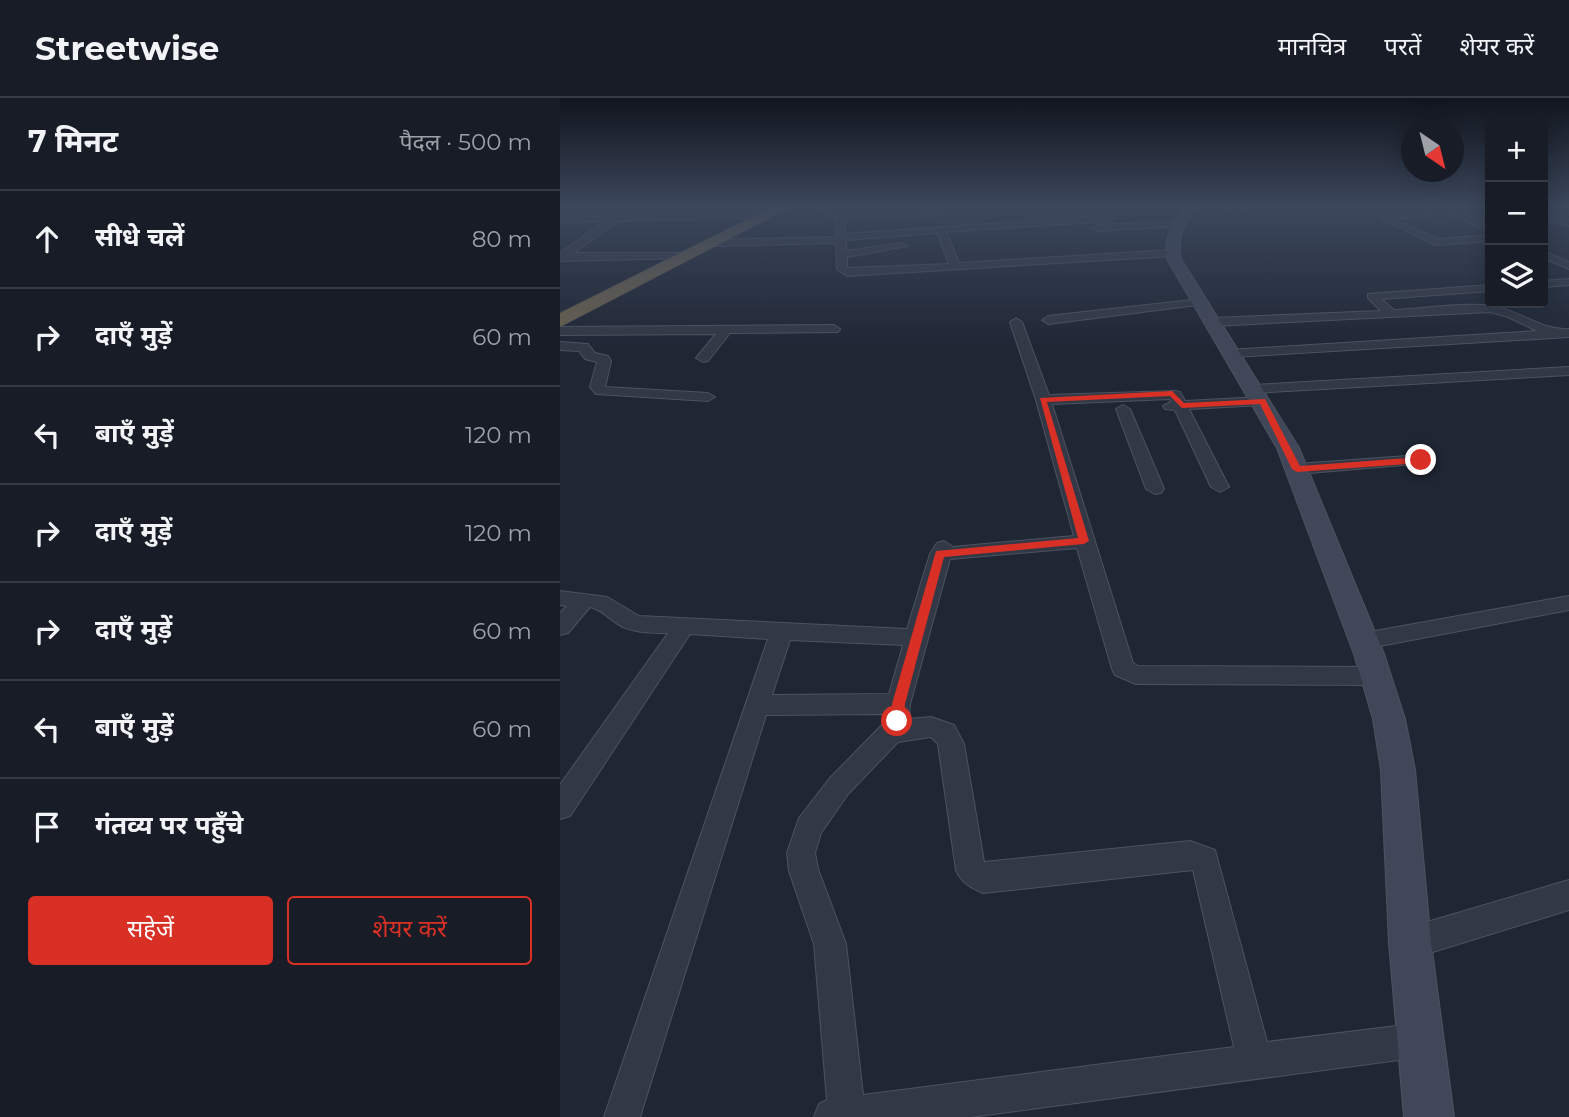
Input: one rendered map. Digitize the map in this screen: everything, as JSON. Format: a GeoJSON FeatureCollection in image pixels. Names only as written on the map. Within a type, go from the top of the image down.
{"type":"FeatureCollection","features":[{"type":"Feature","properties":{"kind":"highway"},"geometry":{"type":"LineString","coordinates":[[560,321],[688,255]]}},
{"type":"Feature","properties":{"kind":"street"},"geometry":{"type":"LineString","coordinates":[[561,256],[654,255]]}},
{"type":"Feature","properties":{"kind":"street"},"geometry":{"type":"LineString","coordinates":[[845,255],[842,255],[842,269],[847,273],[1148,255]]}},
{"type":"Feature","properties":{"kind":"street"},"geometry":{"type":"LineString","coordinates":[[951,255],[956,267]]}},
{"type":"Feature","properties":{"kind":"street"},"geometry":{"type":"LineString","coordinates":[[1173,255],[1258,395],[1297,469],[1364,641],[1389,719],[1398,770],[1410,943],[1429,1117]]}},
{"type":"Feature","properties":{"kind":"street"},"geometry":{"type":"LineString","coordinates":[[1548,256],[1569,266]]}},
{"type":"Feature","properties":{"kind":"street"},"geometry":{"type":"LineString","coordinates":[[1548,284],[1569,282]]}},
{"type":"Feature","properties":{"kind":"street"},"geometry":{"type":"LineString","coordinates":[[1390,313],[1373,296],[1485,288]]}},
{"type":"Feature","properties":{"kind":"street"},"geometry":{"type":"LineString","coordinates":[[1443,291],[1468,309]]}},
{"type":"Feature","properties":{"kind":"street"},"geometry":{"type":"LineString","coordinates":[[1048,320],[1207,312],[1390,313],[1490,309],[1512,314],[1553,334]]}},
{"type":"Feature","properties":{"kind":"street"},"geometry":{"type":"LineString","coordinates":[[560,310],[579,311]]}},
{"type":"Feature","properties":{"kind":"street"},"geometry":{"type":"LineString","coordinates":[[1016,322],[1043,400],[1119,661],[1128,674],[1376,676]]}},
{"type":"Feature","properties":{"kind":"street"},"geometry":{"type":"LineString","coordinates":[[702,358],[726,330]]}},
{"type":"Feature","properties":{"kind":"street"},"geometry":{"type":"LineString","coordinates":[[560,331],[834,330]]}},
{"type":"Feature","properties":{"kind":"street"},"geometry":{"type":"LineString","coordinates":[[1233,353],[1569,333]]}},
{"type":"Feature","properties":{"kind":"street"},"geometry":{"type":"LineString","coordinates":[[560,346],[583,347],[590,356],[603,359],[597,387],[601,391],[708,397]]}},
{"type":"Feature","properties":{"kind":"street"},"geometry":{"type":"LineString","coordinates":[[1095,410],[1182,405],[1258,395],[1569,371]]}},
{"type":"Feature","properties":{"kind":"street"},"geometry":{"type":"LineString","coordinates":[[1043,400],[1172,393],[1182,405],[1220,486]]}},
{"type":"Feature","properties":{"kind":"street"},"geometry":{"type":"LineString","coordinates":[[1123,408],[1155,489]]}},
{"type":"Feature","properties":{"kind":"street"},"geometry":{"type":"LineString","coordinates":[[1297,469],[1421,460]]}},
{"type":"Feature","properties":{"kind":"street"},"geometry":{"type":"LineString","coordinates":[[1084,541],[942,550],[898,704],[897,721],[891,733],[839,786],[809,827],[801,853],[804,871],[830,944],[842,1116],[1421,1040]]}},
{"type":"Feature","properties":{"kind":"street"},"geometry":{"type":"LineString","coordinates":[[560,598],[607,605],[629,622],[781,633],[916,638]]}},
{"type":"Feature","properties":{"kind":"street"},"geometry":{"type":"LineString","coordinates":[[560,627],[584,600]]}},
{"type":"Feature","properties":{"kind":"street"},"geometry":{"type":"LineString","coordinates":[[1364,641],[1569,603]]}},
{"type":"Feature","properties":{"kind":"street"},"geometry":{"type":"LineString","coordinates":[[560,807],[684,627]]}},
{"type":"Feature","properties":{"kind":"street"},"geometry":{"type":"LineString","coordinates":[[622,1117],[781,633]]}},
{"type":"Feature","properties":{"kind":"street"},"geometry":{"type":"LineString","coordinates":[[757,705],[898,704]]}},
{"type":"Feature","properties":{"kind":"street"},"geometry":{"type":"LineString","coordinates":[[891,733],[930,727],[944,732],[951,744],[971,870],[983,878],[1190,855],[1205,860],[1255,1062]]}},
{"type":"Feature","properties":{"kind":"street"},"geometry":{"type":"LineString","coordinates":[[1410,943],[1569,896]]}},
{"type":"Feature","properties":{"kind":"route"},"geometry":{"type":"LineString","coordinates":[[897,721],[898,704],[940,554],[1084,541],[1043,400],[1172,393],[1182,405],[1262,401],[1297,469],[1421,460]]}}]}
